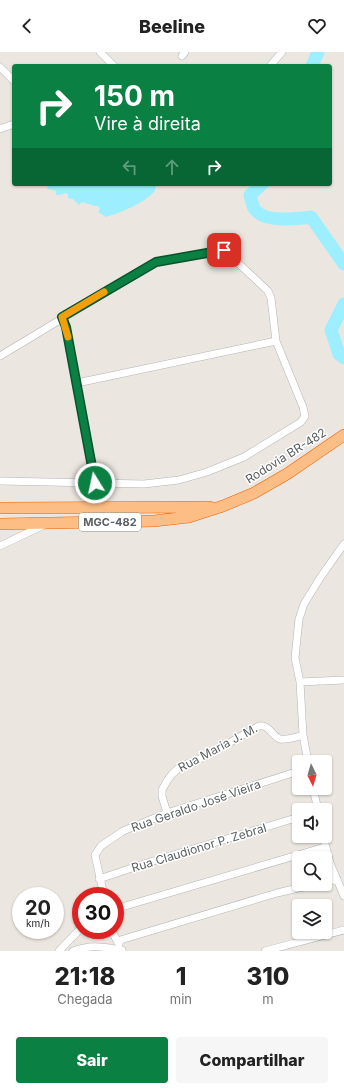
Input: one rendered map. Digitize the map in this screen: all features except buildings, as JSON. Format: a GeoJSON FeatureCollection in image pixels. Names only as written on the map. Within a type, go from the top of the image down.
{"type":"FeatureCollection","features":[{"type":"Feature","properties":{"kind":"highway","name":"Rodovia BR-482"},"geometry":{"type":"LineString","coordinates":[[0,524],[154,521],[189,517],[254,493],[287,474],[344,435]]}},
{"type":"Feature","properties":{"kind":"highway","name":"Rodovia BR-482"},"geometry":{"type":"LineString","coordinates":[[0,508],[219,507]]}},
{"type":"Feature","properties":{"kind":"street"},"geometry":{"type":"LineString","coordinates":[[100,52],[112,64]]}},
{"type":"Feature","properties":{"kind":"street"},"geometry":{"type":"LineString","coordinates":[[272,64],[282,52]]}},
{"type":"Feature","properties":{"kind":"street"},"geometry":{"type":"LineString","coordinates":[[0,67],[12,79]]}},
{"type":"Feature","properties":{"kind":"street"},"geometry":{"type":"LineString","coordinates":[[0,129],[12,125]]}},
{"type":"Feature","properties":{"kind":"street"},"geometry":{"type":"LineString","coordinates":[[0,356],[62,317],[156,262],[224,250],[268,291],[271,298],[276,341],[303,407],[305,416],[301,422],[244,457],[207,472],[179,480],[144,484],[0,482]]}},
{"type":"Feature","properties":{"kind":"street"},"geometry":{"type":"LineString","coordinates":[[62,317],[66,327],[95,483]]}},
{"type":"Feature","properties":{"kind":"street"},"geometry":{"type":"LineString","coordinates":[[77,383],[276,341]]}},
{"type":"Feature","properties":{"kind":"street"},"geometry":{"type":"LineString","coordinates":[[0,546],[47,524]]}},
{"type":"Feature","properties":{"kind":"street"},"geometry":{"type":"LineString","coordinates":[[307,755],[303,735],[300,682],[295,658],[299,619],[304,604],[344,544]]}},
{"type":"Feature","properties":{"kind":"street"},"geometry":{"type":"LineString","coordinates":[[300,682],[344,680]]}},
{"type":"Feature","properties":{"kind":"street","name":"Rua Maria J. M."},"geometry":{"type":"LineString","coordinates":[[167,813],[162,796],[162,790],[167,781],[180,767],[204,757],[262,725],[266,726],[281,739],[303,735]]}},
{"type":"Feature","properties":{"kind":"street","name":"Rua Geraldo José Vieira"},"geometry":{"type":"LineString","coordinates":[[101,887],[95,856],[101,846],[123,831],[167,813],[292,773]]}},
{"type":"Feature","properties":{"kind":"street","name":"Rua Claudionor P. Zebral"},"geometry":{"type":"LineString","coordinates":[[99,879],[292,819]]}},
{"type":"Feature","properties":{"kind":"street"},"geometry":{"type":"LineString","coordinates":[[324,843],[344,896]]}},
{"type":"Feature","properties":{"kind":"street"},"geometry":{"type":"LineString","coordinates":[[124,906],[325,847]]}},
{"type":"Feature","properties":{"kind":"street"},"geometry":{"type":"LineString","coordinates":[[332,880],[337,879]]}},
{"type":"Feature","properties":{"kind":"street"},"geometry":{"type":"LineString","coordinates":[[123,951],[117,941],[292,890]]}},
{"type":"Feature","properties":{"kind":"street"},"geometry":{"type":"LineString","coordinates":[[265,951],[344,930]]}},
{"type":"Feature","properties":{"kind":"street"},"geometry":{"type":"LineString","coordinates":[[59,951],[72,937]]}},
{"type":"Feature","properties":{"kind":"street"},"geometry":{"type":"LineString","coordinates":[[73,951],[95,946],[123,951]]}},
{"type":"Feature","properties":{"kind":"water"},"geometry":{"type":"Polygon","coordinates":[[[156,186],[155,191],[138,204],[106,217],[98,212],[100,209],[98,206],[82,202],[79,205],[73,199],[68,198],[68,194],[56,195],[56,191],[48,189],[47,187],[156,186]]]}},
{"type":"Feature","properties":{"kind":"waterway"},"geometry":{"type":"LineString","coordinates":[[313,64],[318,52]]}},
{"type":"Feature","properties":{"kind":"waterway"},"geometry":{"type":"LineString","coordinates":[[260,186],[250,195],[254,208],[258,213],[264,216],[280,219],[311,217],[344,264]]}},
{"type":"Feature","properties":{"kind":"waterway"},"geometry":{"type":"LineString","coordinates":[[344,304],[331,330],[339,354],[344,358]]}},
{"type":"Feature","properties":{"kind":"slow traffic"},"geometry":{"type":"LineString","coordinates":[[68,337],[62,317],[104,292]]}},
{"type":"Feature","properties":{"kind":"route"},"geometry":{"type":"LineString","coordinates":[[95,483],[66,327],[62,317],[156,262],[224,250]]}}]}
